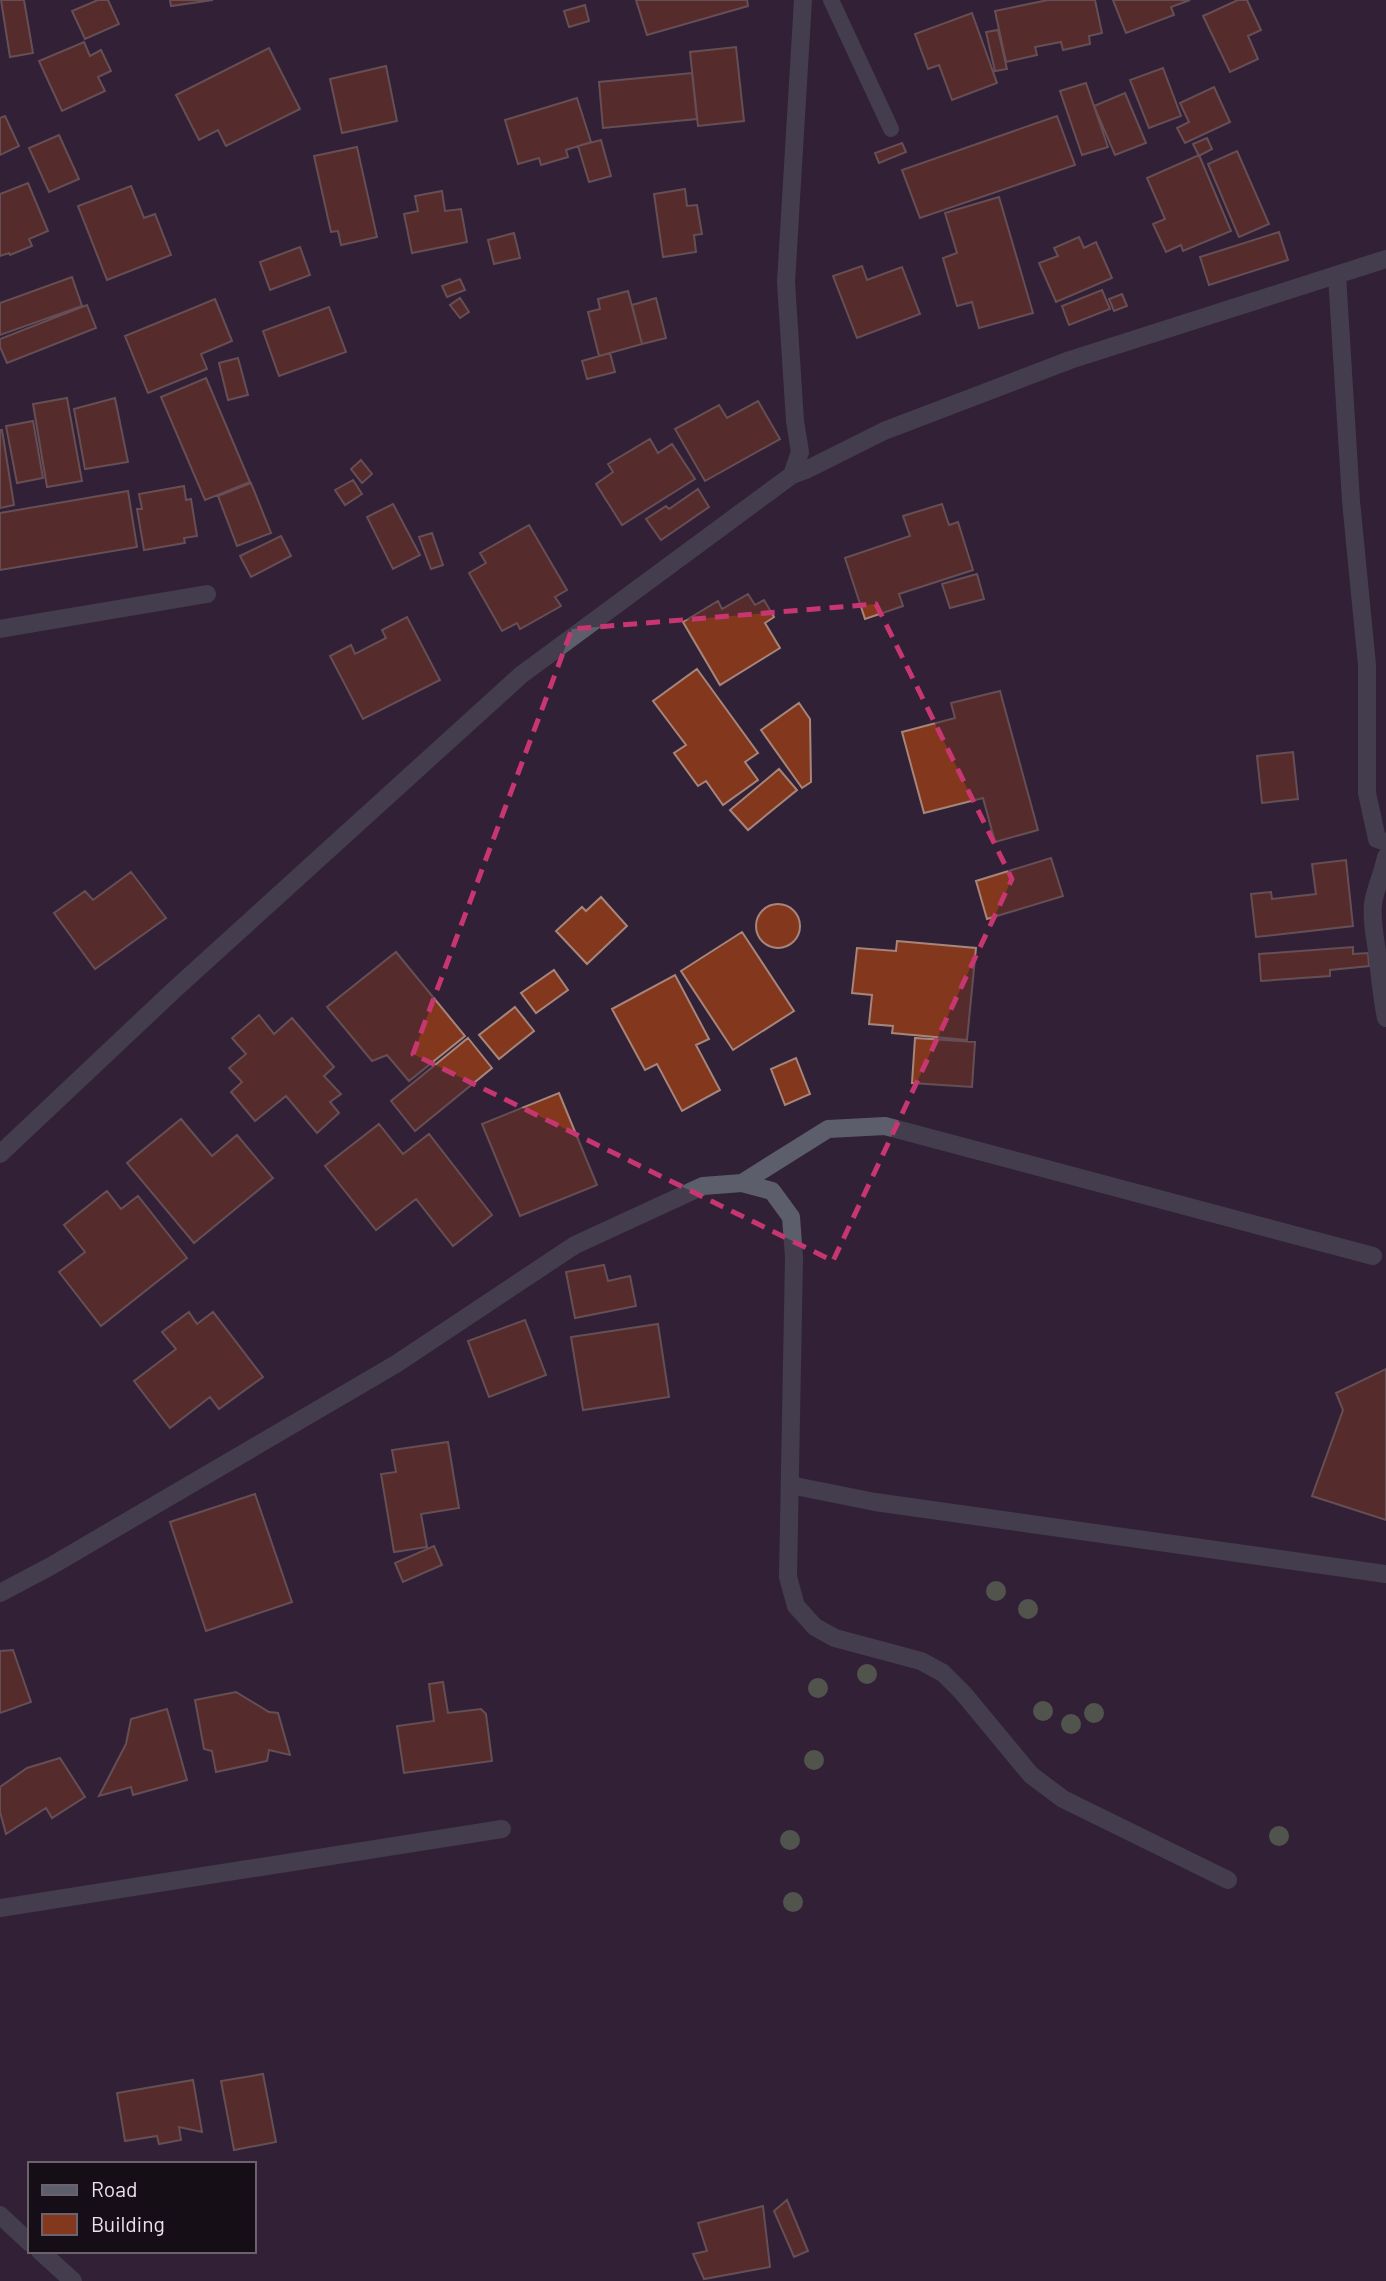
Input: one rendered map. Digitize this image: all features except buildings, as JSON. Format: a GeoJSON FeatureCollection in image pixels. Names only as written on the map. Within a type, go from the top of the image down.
{"type":"FeatureCollection","features":[{"type":"Feature","properties":{"kind":"street"},"geometry":{"type":"LineString","coordinates":[[792,475],[800,452],[795,421],[786,282],[803,0]]}},
{"type":"Feature","properties":{"kind":"street"},"geometry":{"type":"LineString","coordinates":[[0,1154],[174,990],[521,675],[792,475],[884,431],[1070,360],[1386,259]]}},
{"type":"Feature","properties":{"kind":"street"},"geometry":{"type":"LineString","coordinates":[[1337,275],[1351,501],[1367,665],[1367,793],[1377,839],[1386,842]]}},
{"type":"Feature","properties":{"kind":"street"},"geometry":{"type":"LineString","coordinates":[[0,629],[207,594]]}},
{"type":"Feature","properties":{"kind":"street"},"geometry":{"type":"LineString","coordinates":[[1367,665],[1386,663]]}},
{"type":"Feature","properties":{"kind":"street"},"geometry":{"type":"LineString","coordinates":[[1386,857],[1373,903],[1379,983],[1386,1018]]}},
{"type":"Feature","properties":{"kind":"street"},"geometry":{"type":"LineString","coordinates":[[742,1183],[828,1129],[885,1126],[1373,1256]]}},
{"type":"Feature","properties":{"kind":"street"},"geometry":{"type":"LineString","coordinates":[[0,1593],[51,1566],[396,1364],[575,1245],[703,1186],[742,1183],[772,1191],[791,1217],[794,1257],[788,1577],[796,1606],[815,1627],[835,1638],[921,1661],[943,1673],[1043,1786],[1063,1799],[1228,1880]]}},
{"type":"Feature","properties":{"kind":"street"},"geometry":{"type":"LineString","coordinates":[[790,1485],[875,1502],[1386,1574]]}},
{"type":"Feature","properties":{"kind":"street"},"geometry":{"type":"LineString","coordinates":[[0,1908],[502,1829]]}},
{"type":"Feature","properties":{"kind":"street"},"geometry":{"type":"LineString","coordinates":[[0,2214],[28,2241]]}},
{"type":"Feature","properties":{"kind":"street"},"geometry":{"type":"LineString","coordinates":[[42,2253],[73,2281]]}},
{"type":"Feature","properties":{"kind":"lane"},"geometry":{"type":"LineString","coordinates":[[831,0],[891,128]]}},
{"type":"Feature","properties":{"kind":"highlighted area"},"geometry":{"type":"Polygon","coordinates":[[[876,604],[1012,879],[833,1261],[413,1054],[572,629],[876,604]]]}}]}
